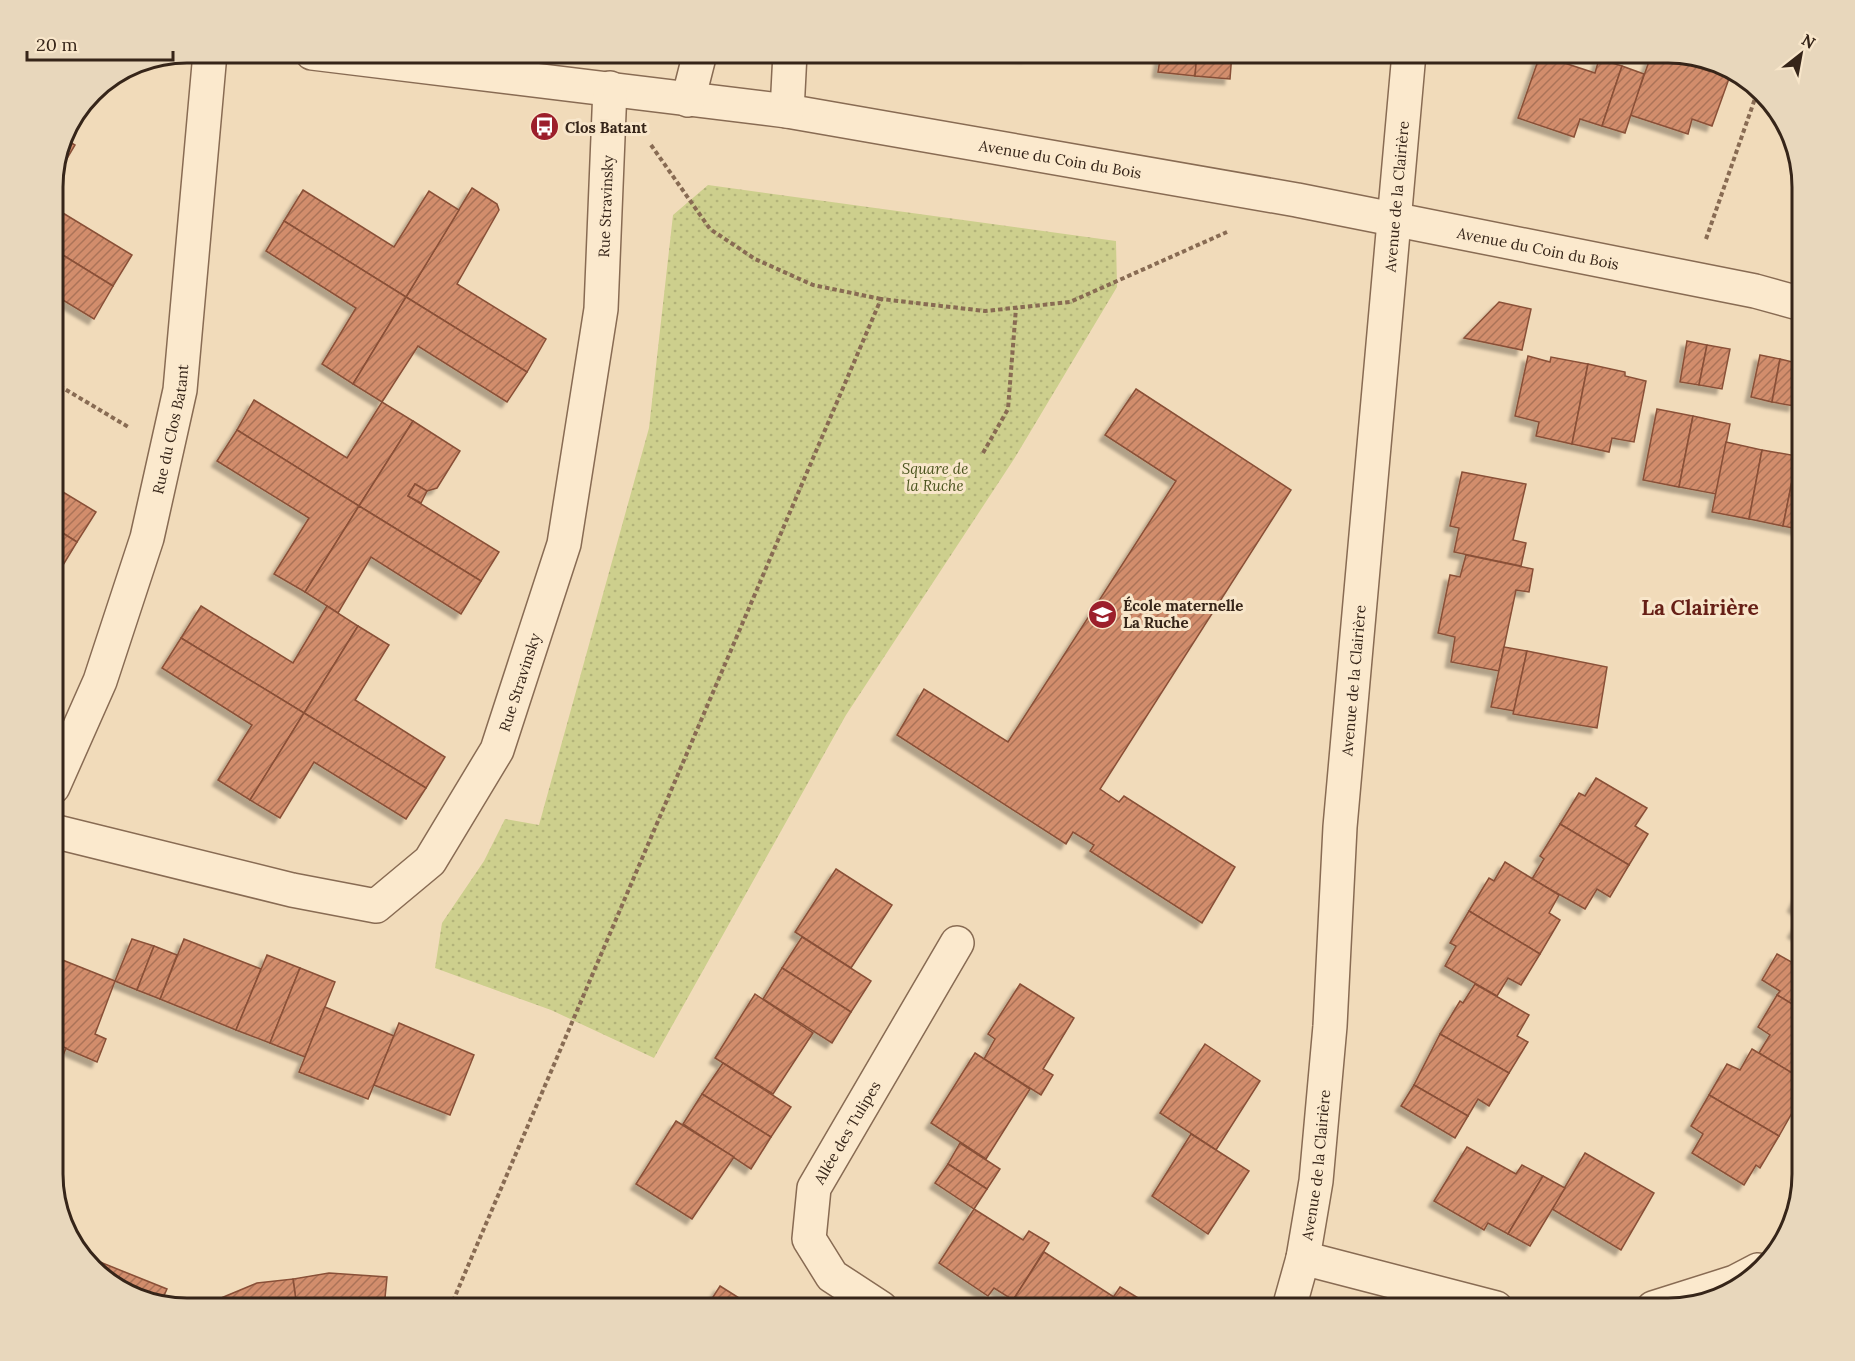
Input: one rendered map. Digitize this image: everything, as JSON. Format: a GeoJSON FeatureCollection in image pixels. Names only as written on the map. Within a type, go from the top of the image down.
{"type":"FeatureCollection","features":[{"type":"Feature","properties":{"kind":"street","name":"Rue du Clos Batant"},"geometry":{"type":"LineString","coordinates":[[63,764],[103,670],[147,538],[180,390],[209,63]]}},
{"type":"Feature","properties":{"kind":"street","name":"Avenue du Coin du Bois"},"geometry":{"type":"LineString","coordinates":[[403,63],[787,111],[1394,219],[1792,300]]}},
{"type":"Feature","properties":{"kind":"street"},"geometry":{"type":"LineString","coordinates":[[688,100],[697,63]]}},
{"type":"Feature","properties":{"kind":"street"},"geometry":{"type":"LineString","coordinates":[[787,111],[789,63]]}},
{"type":"Feature","properties":{"kind":"street","name":"Avenue de la Clairière"},"geometry":{"type":"LineString","coordinates":[[1292,1298],[1303,1258],[1317,1170],[1330,1026],[1340,827],[1388,311],[1408,63]]}},
{"type":"Feature","properties":{"kind":"street","name":"Rue Stravinsky"},"geometry":{"type":"LineString","coordinates":[[63,833],[292,890],[376,906],[430,861],[497,750],[564,544],[601,309],[610,88]]}},
{"type":"Feature","properties":{"kind":"street","name":"Allée des Tulipes"},"geometry":{"type":"LineString","coordinates":[[866,1298],[832,1276],[809,1239],[814,1188],[957,944]]}},
{"type":"Feature","properties":{"kind":"street"},"geometry":{"type":"LineString","coordinates":[[1303,1258],[1457,1298]]}},
{"type":"Feature","properties":{"kind":"street"},"geometry":{"type":"LineString","coordinates":[[1689,1296],[1713,1289]]}},
{"type":"Feature","properties":{"kind":"path"},"geometry":{"type":"LineString","coordinates":[[1692,280],[1755,99]]}},
{"type":"Feature","properties":{"kind":"path"},"geometry":{"type":"LineString","coordinates":[[650,145],[710,229],[755,260],[813,285],[881,299],[985,311],[1070,302],[1232,229]]}},
{"type":"Feature","properties":{"kind":"path"},"geometry":{"type":"LineString","coordinates":[[454,1298],[881,299]]}},
{"type":"Feature","properties":{"kind":"path"},"geometry":{"type":"LineString","coordinates":[[982,453],[1008,409],[1016,308]]}},
{"type":"Feature","properties":{"kind":"path"},"geometry":{"type":"LineString","coordinates":[[63,388],[166,450]]}},
{"type":"Feature","properties":{"kind":"green space","name":"Square de la Ruche"},"geometry":{"type":"Polygon","coordinates":[[[708,185],[1116,241],[1117,287],[1014,459],[846,715],[654,1058],[551,1010],[435,968],[442,923],[484,861],[505,819],[539,825],[649,428],[673,215],[708,185]]]}},
{"type":"Feature","properties":{"kind":"building"},"geometry":{"type":"Polygon","coordinates":[[[1159,63],[1196,63],[1195,76],[1158,72],[1159,63]]]}},
{"type":"Feature","properties":{"kind":"building"},"geometry":{"type":"Polygon","coordinates":[[[1196,63],[1231,63],[1230,79],[1195,76],[1196,63]]]}},
{"type":"Feature","properties":{"kind":"building"},"geometry":{"type":"Polygon","coordinates":[[[1537,63],[1564,63],[1595,73],[1598,63],[1622,66],[1602,126],[1580,119],[1574,137],[1518,118],[1537,63]]]}},
{"type":"Feature","properties":{"kind":"building"},"geometry":{"type":"Polygon","coordinates":[[[1648,63],[1688,64],[1729,79],[1712,126],[1692,119],[1688,134],[1630,115],[1648,63]]]}},
{"type":"Feature","properties":{"kind":"building"},"geometry":{"type":"Polygon","coordinates":[[[1622,66],[1644,74],[1625,133],[1602,126],[1622,66]]]}},
{"type":"Feature","properties":{"kind":"building"},"geometry":{"type":"Polygon","coordinates":[[[71,143],[75,145],[65,162],[71,143]]]}},
{"type":"Feature","properties":{"kind":"building"},"geometry":{"type":"Polygon","coordinates":[[[472,188],[497,204],[499,210],[457,284],[546,339],[527,372],[406,297],[472,188]]]}},
{"type":"Feature","properties":{"kind":"building"},"geometry":{"type":"Polygon","coordinates":[[[303,190],[394,247],[429,191],[459,210],[406,297],[284,221],[303,190]]]}},
{"type":"Feature","properties":{"kind":"building"},"geometry":{"type":"Polygon","coordinates":[[[63,213],[132,255],[113,286],[63,255],[63,213]]]}},
{"type":"Feature","properties":{"kind":"building"},"geometry":{"type":"Polygon","coordinates":[[[284,221],[406,297],[353,384],[322,364],[356,308],[266,251],[284,221]]]}},
{"type":"Feature","properties":{"kind":"building"},"geometry":{"type":"Polygon","coordinates":[[[63,255],[113,286],[94,319],[63,300],[63,255]]]}},
{"type":"Feature","properties":{"kind":"building"},"geometry":{"type":"Polygon","coordinates":[[[406,297],[527,372],[507,402],[418,346],[382,402],[353,384],[406,297]]]}},
{"type":"Feature","properties":{"kind":"building"},"geometry":{"type":"Polygon","coordinates":[[[1499,302],[1531,309],[1522,350],[1464,338],[1499,302]]]}},
{"type":"Feature","properties":{"kind":"building"},"geometry":{"type":"Polygon","coordinates":[[[1687,341],[1707,345],[1699,385],[1680,382],[1687,341]]]}},
{"type":"Feature","properties":{"kind":"building"},"geometry":{"type":"Polygon","coordinates":[[[1707,345],[1730,349],[1722,389],[1699,385],[1707,345]]]}},
{"type":"Feature","properties":{"kind":"building"},"geometry":{"type":"Polygon","coordinates":[[[1760,355],[1780,359],[1772,402],[1751,397],[1760,355]]]}},
{"type":"Feature","properties":{"kind":"building"},"geometry":{"type":"Polygon","coordinates":[[[1528,356],[1550,362],[1551,357],[1588,364],[1572,444],[1536,436],[1539,422],[1515,416],[1528,356]]]}},
{"type":"Feature","properties":{"kind":"building"},"geometry":{"type":"Polygon","coordinates":[[[1780,359],[1792,362],[1792,406],[1772,402],[1780,359]]]}},
{"type":"Feature","properties":{"kind":"building"},"geometry":{"type":"Polygon","coordinates":[[[1588,364],[1625,372],[1625,376],[1646,381],[1634,442],[1612,438],[1609,452],[1572,444],[1588,364]]]}},
{"type":"Feature","properties":{"kind":"building"},"geometry":{"type":"Polygon","coordinates":[[[1136,389],[1291,490],[1100,789],[1119,802],[1124,796],[1235,867],[1202,923],[1090,851],[1094,845],[1073,832],[1066,844],[897,735],[924,689],[1008,742],[1176,481],[1105,435],[1136,389]]]}},
{"type":"Feature","properties":{"kind":"building"},"geometry":{"type":"Polygon","coordinates":[[[254,400],[347,458],[382,402],[413,421],[359,506],[237,430],[254,400]]]}},
{"type":"Feature","properties":{"kind":"building"},"geometry":{"type":"Polygon","coordinates":[[[1657,409],[1693,416],[1679,487],[1643,480],[1657,409]]]}},
{"type":"Feature","properties":{"kind":"building"},"geometry":{"type":"Polygon","coordinates":[[[1693,416],[1730,424],[1716,494],[1679,487],[1693,416]]]}},
{"type":"Feature","properties":{"kind":"building"},"geometry":{"type":"Polygon","coordinates":[[[413,421],[460,451],[437,488],[427,491],[415,484],[408,496],[499,552],[481,581],[359,506],[413,421]]]}},
{"type":"Feature","properties":{"kind":"building"},"geometry":{"type":"Polygon","coordinates":[[[237,430],[359,506],[305,592],[274,574],[309,518],[217,461],[237,430]]]}},
{"type":"Feature","properties":{"kind":"building"},"geometry":{"type":"Polygon","coordinates":[[[1726,442],[1762,450],[1749,519],[1712,512],[1726,442]]]}},
{"type":"Feature","properties":{"kind":"building"},"geometry":{"type":"Polygon","coordinates":[[[1762,450],[1792,455],[1792,481],[1783,526],[1749,519],[1762,450]]]}},
{"type":"Feature","properties":{"kind":"building"},"geometry":{"type":"Polygon","coordinates":[[[1462,472],[1526,484],[1513,540],[1526,543],[1521,566],[1454,552],[1459,528],[1450,526],[1462,472]]]}},
{"type":"Feature","properties":{"kind":"building"},"geometry":{"type":"Polygon","coordinates":[[[1792,481],[1792,528],[1783,526],[1792,481]]]}},
{"type":"Feature","properties":{"kind":"building"},"geometry":{"type":"Polygon","coordinates":[[[415,484],[427,491],[421,503],[408,496],[415,484]]]}},
{"type":"Feature","properties":{"kind":"building"},"geometry":{"type":"Polygon","coordinates":[[[63,492],[96,512],[77,542],[63,533],[63,492]]]}},
{"type":"Feature","properties":{"kind":"building"},"geometry":{"type":"Polygon","coordinates":[[[359,506],[481,581],[461,614],[371,557],[338,613],[305,592],[359,506]]]}},
{"type":"Feature","properties":{"kind":"building"},"geometry":{"type":"Polygon","coordinates":[[[63,533],[77,542],[63,565],[63,533]]]}},
{"type":"Feature","properties":{"kind":"building"},"geometry":{"type":"Polygon","coordinates":[[[1466,555],[1533,569],[1529,592],[1516,590],[1499,671],[1451,662],[1455,637],[1438,633],[1450,575],[1460,577],[1466,555]]]}},
{"type":"Feature","properties":{"kind":"building"},"geometry":{"type":"Polygon","coordinates":[[[201,606],[293,663],[327,606],[358,626],[304,713],[181,638],[201,606]]]}},
{"type":"Feature","properties":{"kind":"building"},"geometry":{"type":"Polygon","coordinates":[[[358,626],[389,645],[355,700],[445,757],[426,788],[304,713],[358,626]]]}},
{"type":"Feature","properties":{"kind":"building"},"geometry":{"type":"Polygon","coordinates":[[[181,638],[304,713],[250,800],[218,780],[252,725],[162,668],[181,638]]]}},
{"type":"Feature","properties":{"kind":"building"},"geometry":{"type":"Polygon","coordinates":[[[1504,647],[1527,651],[1514,711],[1491,707],[1504,647]]]}},
{"type":"Feature","properties":{"kind":"building"},"geometry":{"type":"Polygon","coordinates":[[[1527,651],[1607,667],[1597,728],[1513,714],[1527,651]]]}},
{"type":"Feature","properties":{"kind":"building"},"geometry":{"type":"Polygon","coordinates":[[[304,713],[426,788],[406,819],[314,762],[280,818],[250,800],[304,713]]]}},
{"type":"Feature","properties":{"kind":"building"},"geometry":{"type":"Polygon","coordinates":[[[1596,778],[1647,808],[1635,826],[1648,834],[1629,865],[1560,824],[1579,793],[1585,796],[1596,778]]]}},
{"type":"Feature","properties":{"kind":"building"},"geometry":{"type":"Polygon","coordinates":[[[1560,824],[1629,865],[1610,897],[1597,889],[1585,909],[1532,879],[1544,859],[1540,856],[1560,824]]]}},
{"type":"Feature","properties":{"kind":"building"},"geometry":{"type":"Polygon","coordinates":[[[1505,862],[1559,895],[1549,913],[1560,920],[1540,954],[1469,911],[1489,878],[1494,881],[1505,862]]]}},
{"type":"Feature","properties":{"kind":"building"},"geometry":{"type":"Polygon","coordinates":[[[836,869],[892,905],[851,968],[795,932],[836,869]]]}},
{"type":"Feature","properties":{"kind":"building"},"geometry":{"type":"Polygon","coordinates":[[[1469,911],[1540,954],[1521,985],[1508,978],[1497,996],[1445,966],[1456,946],[1450,943],[1469,911]]]}},
{"type":"Feature","properties":{"kind":"building"},"geometry":{"type":"Polygon","coordinates":[[[802,937],[871,981],[851,1012],[782,968],[802,937]]]}},
{"type":"Feature","properties":{"kind":"building"},"geometry":{"type":"Polygon","coordinates":[[[132,939],[154,946],[137,990],[115,981],[132,939]]]}},
{"type":"Feature","properties":{"kind":"building"},"geometry":{"type":"Polygon","coordinates":[[[184,939],[261,969],[236,1030],[160,999],[184,939]]]}},
{"type":"Feature","properties":{"kind":"building"},"geometry":{"type":"Polygon","coordinates":[[[154,946],[177,955],[160,999],[137,990],[154,946]]]}},
{"type":"Feature","properties":{"kind":"building"},"geometry":{"type":"Polygon","coordinates":[[[1777,954],[1792,962],[1792,1004],[1777,995],[1780,991],[1762,980],[1777,954]]]}},
{"type":"Feature","properties":{"kind":"building"},"geometry":{"type":"Polygon","coordinates":[[[267,955],[300,968],[270,1043],[236,1030],[267,955]]]}},
{"type":"Feature","properties":{"kind":"building"},"geometry":{"type":"Polygon","coordinates":[[[63,960],[115,981],[95,1034],[106,1039],[97,1062],[63,1047],[63,960]]]}},
{"type":"Feature","properties":{"kind":"building"},"geometry":{"type":"Polygon","coordinates":[[[300,968],[335,982],[305,1057],[270,1043],[300,968]]]}},
{"type":"Feature","properties":{"kind":"building"},"geometry":{"type":"Polygon","coordinates":[[[782,968],[851,1012],[832,1043],[763,999],[782,968]]]}},
{"type":"Feature","properties":{"kind":"building"},"geometry":{"type":"Polygon","coordinates":[[[1020,984],[1074,1018],[1043,1069],[1053,1075],[1041,1095],[984,1059],[995,1039],[988,1034],[1020,984]]]}},
{"type":"Feature","properties":{"kind":"building"},"geometry":{"type":"Polygon","coordinates":[[[1475,984],[1529,1015],[1517,1036],[1528,1042],[1509,1073],[1440,1034],[1460,1001],[1463,1003],[1475,984]]]}},
{"type":"Feature","properties":{"kind":"building"},"geometry":{"type":"Polygon","coordinates":[[[755,994],[813,1033],[773,1094],[715,1058],[755,994]]]}},
{"type":"Feature","properties":{"kind":"building"},"geometry":{"type":"Polygon","coordinates":[[[1777,995],[1792,1004],[1792,1073],[1759,1053],[1770,1035],[1758,1027],[1777,995]]]}},
{"type":"Feature","properties":{"kind":"building"},"geometry":{"type":"Polygon","coordinates":[[[325,1007],[394,1036],[368,1099],[299,1072],[325,1007]]]}},
{"type":"Feature","properties":{"kind":"building"},"geometry":{"type":"Polygon","coordinates":[[[399,1023],[474,1055],[450,1115],[374,1085],[399,1023]]]}},
{"type":"Feature","properties":{"kind":"building"},"geometry":{"type":"Polygon","coordinates":[[[1440,1034],[1509,1073],[1489,1106],[1478,1099],[1468,1116],[1414,1085],[1440,1034]]]}},
{"type":"Feature","properties":{"kind":"building"},"geometry":{"type":"Polygon","coordinates":[[[1205,1044],[1260,1081],[1216,1150],[1160,1113],[1205,1044]]]}},
{"type":"Feature","properties":{"kind":"building"},"geometry":{"type":"Polygon","coordinates":[[[1752,1049],[1792,1073],[1792,1113],[1779,1136],[1709,1095],[1727,1064],[1740,1070],[1752,1049]]]}},
{"type":"Feature","properties":{"kind":"building"},"geometry":{"type":"Polygon","coordinates":[[[975,1053],[1030,1089],[986,1159],[931,1123],[975,1053]]]}},
{"type":"Feature","properties":{"kind":"building"},"geometry":{"type":"Polygon","coordinates":[[[723,1063],[791,1107],[771,1137],[702,1094],[723,1063]]]}},
{"type":"Feature","properties":{"kind":"building"},"geometry":{"type":"Polygon","coordinates":[[[1414,1085],[1468,1116],[1455,1138],[1401,1106],[1414,1085]]]}},
{"type":"Feature","properties":{"kind":"building"},"geometry":{"type":"Polygon","coordinates":[[[702,1094],[771,1137],[751,1169],[683,1124],[702,1094]]]}},
{"type":"Feature","properties":{"kind":"building"},"geometry":{"type":"Polygon","coordinates":[[[1709,1095],[1779,1136],[1760,1168],[1756,1165],[1744,1185],[1692,1153],[1703,1134],[1691,1126],[1709,1095]]]}},
{"type":"Feature","properties":{"kind":"building"},"geometry":{"type":"Polygon","coordinates":[[[676,1121],[734,1157],[692,1219],[636,1184],[676,1121]]]}},
{"type":"Feature","properties":{"kind":"building"},"geometry":{"type":"Polygon","coordinates":[[[1191,1134],[1249,1171],[1208,1234],[1152,1196],[1191,1134]]]}},
{"type":"Feature","properties":{"kind":"building"},"geometry":{"type":"Polygon","coordinates":[[[960,1143],[1000,1169],[987,1189],[948,1164],[960,1143]]]}},
{"type":"Feature","properties":{"kind":"building"},"geometry":{"type":"Polygon","coordinates":[[[1467,1147],[1516,1174],[1522,1165],[1543,1176],[1508,1234],[1488,1223],[1484,1230],[1434,1201],[1467,1147]]]}},
{"type":"Feature","properties":{"kind":"building"},"geometry":{"type":"Polygon","coordinates":[[[1585,1153],[1654,1193],[1621,1250],[1552,1209],[1585,1153]]]}},
{"type":"Feature","properties":{"kind":"building"},"geometry":{"type":"Polygon","coordinates":[[[948,1164],[987,1189],[974,1209],[935,1183],[948,1164]]]}},
{"type":"Feature","properties":{"kind":"building"},"geometry":{"type":"Polygon","coordinates":[[[1543,1176],[1565,1188],[1530,1246],[1508,1234],[1543,1176]]]}},
{"type":"Feature","properties":{"kind":"building"},"geometry":{"type":"Polygon","coordinates":[[[974,1209],[1023,1240],[1029,1231],[1049,1243],[1014,1298],[1010,1298],[994,1288],[988,1296],[939,1263],[974,1209]]]}},
{"type":"Feature","properties":{"kind":"building"},"geometry":{"type":"Polygon","coordinates":[[[1044,1252],[1114,1297],[1113,1298],[1014,1298],[1044,1252]]]}},
{"type":"Feature","properties":{"kind":"building"},"geometry":{"type":"Polygon","coordinates":[[[99,1261],[167,1289],[164,1296],[132,1285],[99,1261]]]}},
{"type":"Feature","properties":{"kind":"building"},"geometry":{"type":"Polygon","coordinates":[[[329,1273],[387,1277],[385,1298],[296,1298],[293,1279],[329,1273]]]}},
{"type":"Feature","properties":{"kind":"building"},"geometry":{"type":"Polygon","coordinates":[[[293,1279],[296,1298],[221,1298],[257,1283],[293,1279]]]}},
{"type":"Feature","properties":{"kind":"building"},"geometry":{"type":"Polygon","coordinates":[[[720,1286],[739,1298],[712,1298],[720,1286]]]}},
{"type":"Feature","properties":{"kind":"building"},"geometry":{"type":"Polygon","coordinates":[[[1120,1287],[1138,1298],[1113,1298],[1120,1287]]]}},
{"type":"Feature","properties":{"kind":"place","name":"Clos Batant"},"geometry":{"type":"Point","coordinates":[544,127]}},
{"type":"Feature","properties":{"kind":"place","name":"École maternelle La Ruche"},"geometry":{"type":"Point","coordinates":[1102,614]}},
{"type":"Feature","properties":{"kind":"district","name":"La Clairière"},"geometry":{"type":"Point","coordinates":[1700,607]}}]}
